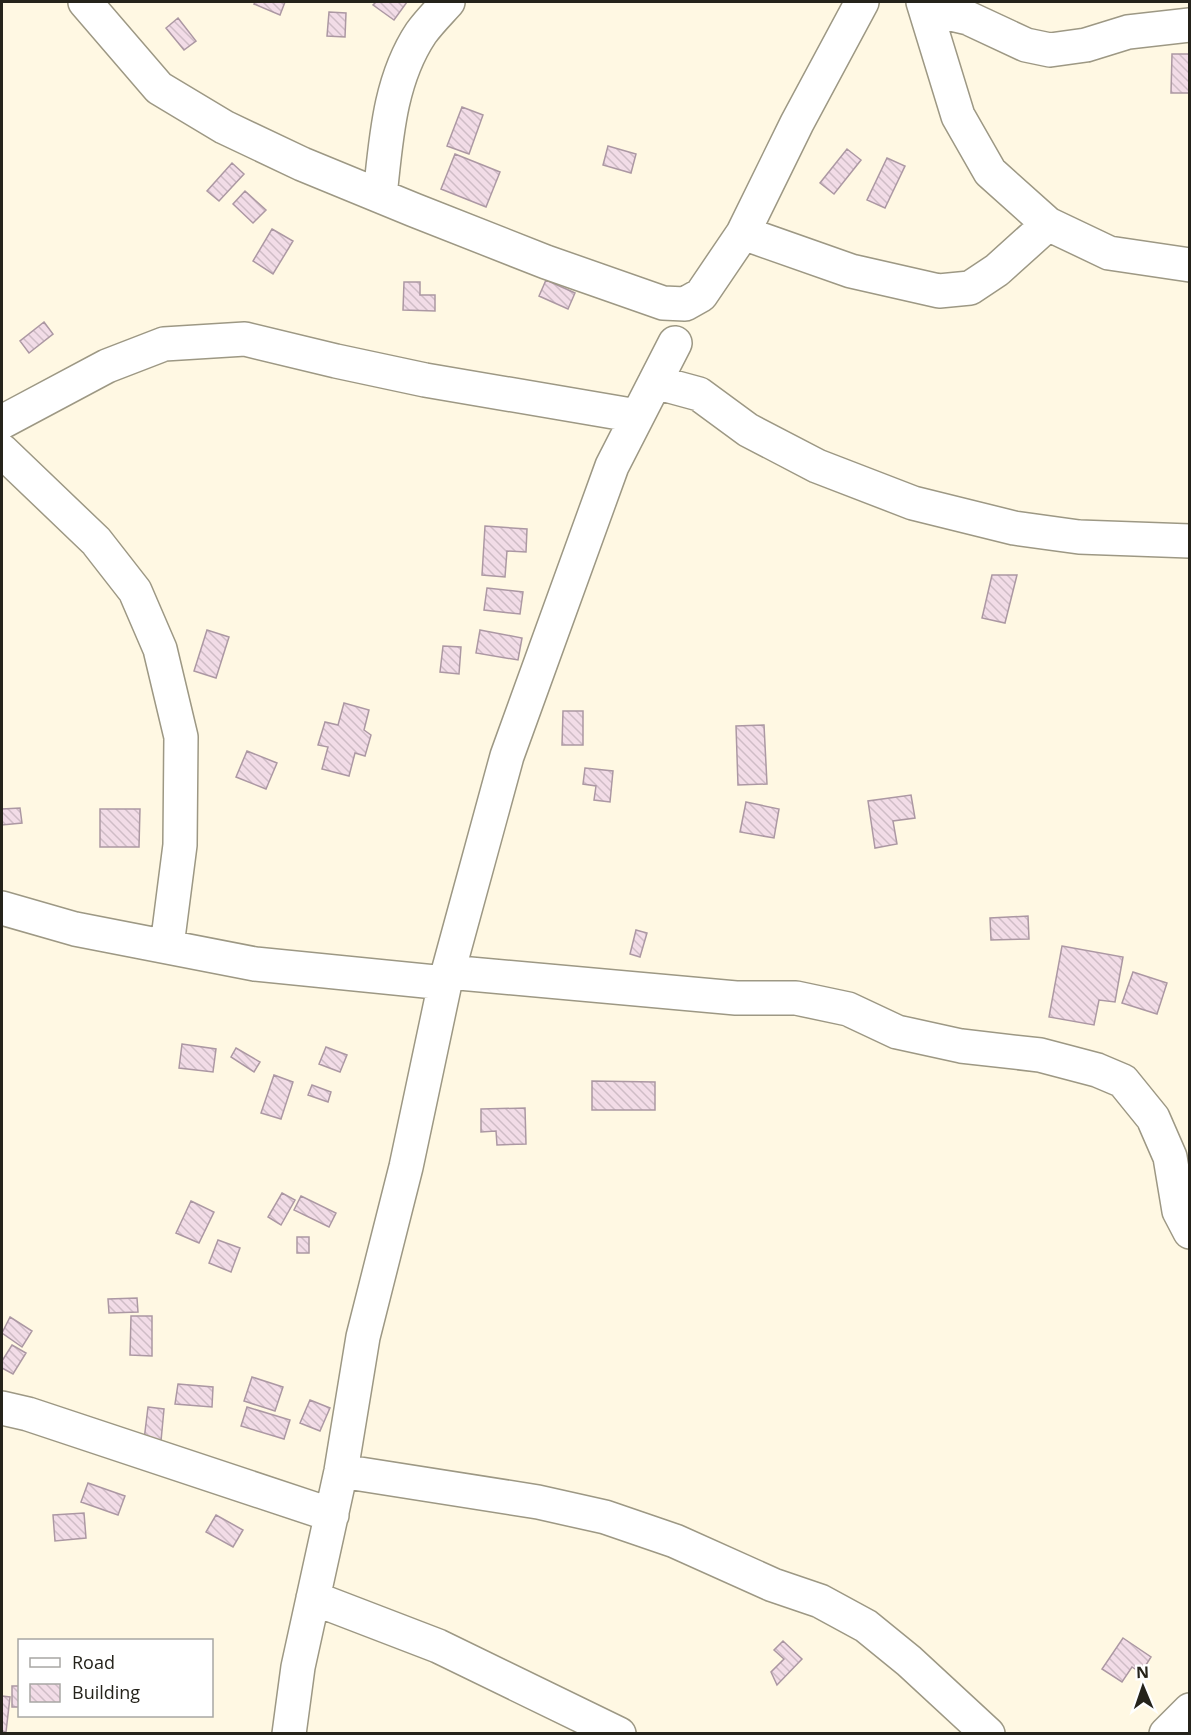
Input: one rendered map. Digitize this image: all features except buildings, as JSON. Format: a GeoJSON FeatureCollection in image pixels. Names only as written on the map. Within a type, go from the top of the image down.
{"type":"FeatureCollection","features":[{"type":"Feature","properties":{"kind":"street"},"geometry":{"type":"LineString","coordinates":[[85,2],[159,88],[224,127],[302,164],[546,262],[663,303],[685,304],[701,295],[743,233],[796,123],[862,2]]}},
{"type":"Feature","properties":{"kind":"street"},"geometry":{"type":"LineString","coordinates":[[380,196],[387,130],[399,76],[421,34],[448,2]]}},
{"type":"Feature","properties":{"kind":"street"},"geometry":{"type":"LineString","coordinates":[[924,5],[968,18],[1026,45],[1050,50],[1086,45],[1128,32],[1190,25]]}},
{"type":"Feature","properties":{"kind":"street"},"geometry":{"type":"LineString","coordinates":[[924,5],[958,116],[990,172],[1048,224],[1109,253],[1190,265]]}},
{"type":"Feature","properties":{"kind":"street"},"geometry":{"type":"LineString","coordinates":[[743,233],[851,271],[939,291],[970,288],[997,270],[1048,224]]}},
{"type":"Feature","properties":{"kind":"street"},"geometry":{"type":"LineString","coordinates":[[2,422],[107,366],[165,344],[245,339],[336,362],[425,380],[637,416]]}},
{"type":"Feature","properties":{"kind":"street"},"geometry":{"type":"LineString","coordinates":[[289,1734],[298,1667],[341,1471],[363,1337],[406,1167],[447,978],[507,756],[612,466],[675,343]]}},
{"type":"Feature","properties":{"kind":"street"},"geometry":{"type":"LineString","coordinates":[[655,382],[699,394],[748,430],[817,466],[913,502],[1014,528],[1079,537],[1190,541]]}},
{"type":"Feature","properties":{"kind":"street"},"geometry":{"type":"LineString","coordinates":[[2,451],[96,541],[135,591],[160,649],[181,737],[180,845],[167,946]]}},
{"type":"Feature","properties":{"kind":"street"},"geometry":{"type":"LineString","coordinates":[[2,908],[75,929],[255,964],[736,998],[796,998],[848,1009],[897,1032],[961,1046],[1040,1055],[1097,1070],[1123,1081],[1153,1118],[1170,1157],[1179,1212],[1190,1232]]}},
{"type":"Feature","properties":{"kind":"street"},"geometry":{"type":"LineString","coordinates":[[2,1408],[28,1414],[332,1515]]}},
{"type":"Feature","properties":{"kind":"street"},"geometry":{"type":"LineString","coordinates":[[341,1471],[538,1503],[605,1518],[675,1542],[773,1585],[820,1601],[866,1626],[909,1661],[988,1734]]}},
{"type":"Feature","properties":{"kind":"street"},"geometry":{"type":"LineString","coordinates":[[313,1598],[438,1646],[619,1734]]}},
{"type":"Feature","properties":{"kind":"street"},"geometry":{"type":"LineString","coordinates":[[1166,1734],[1190,1710]]}}]}
